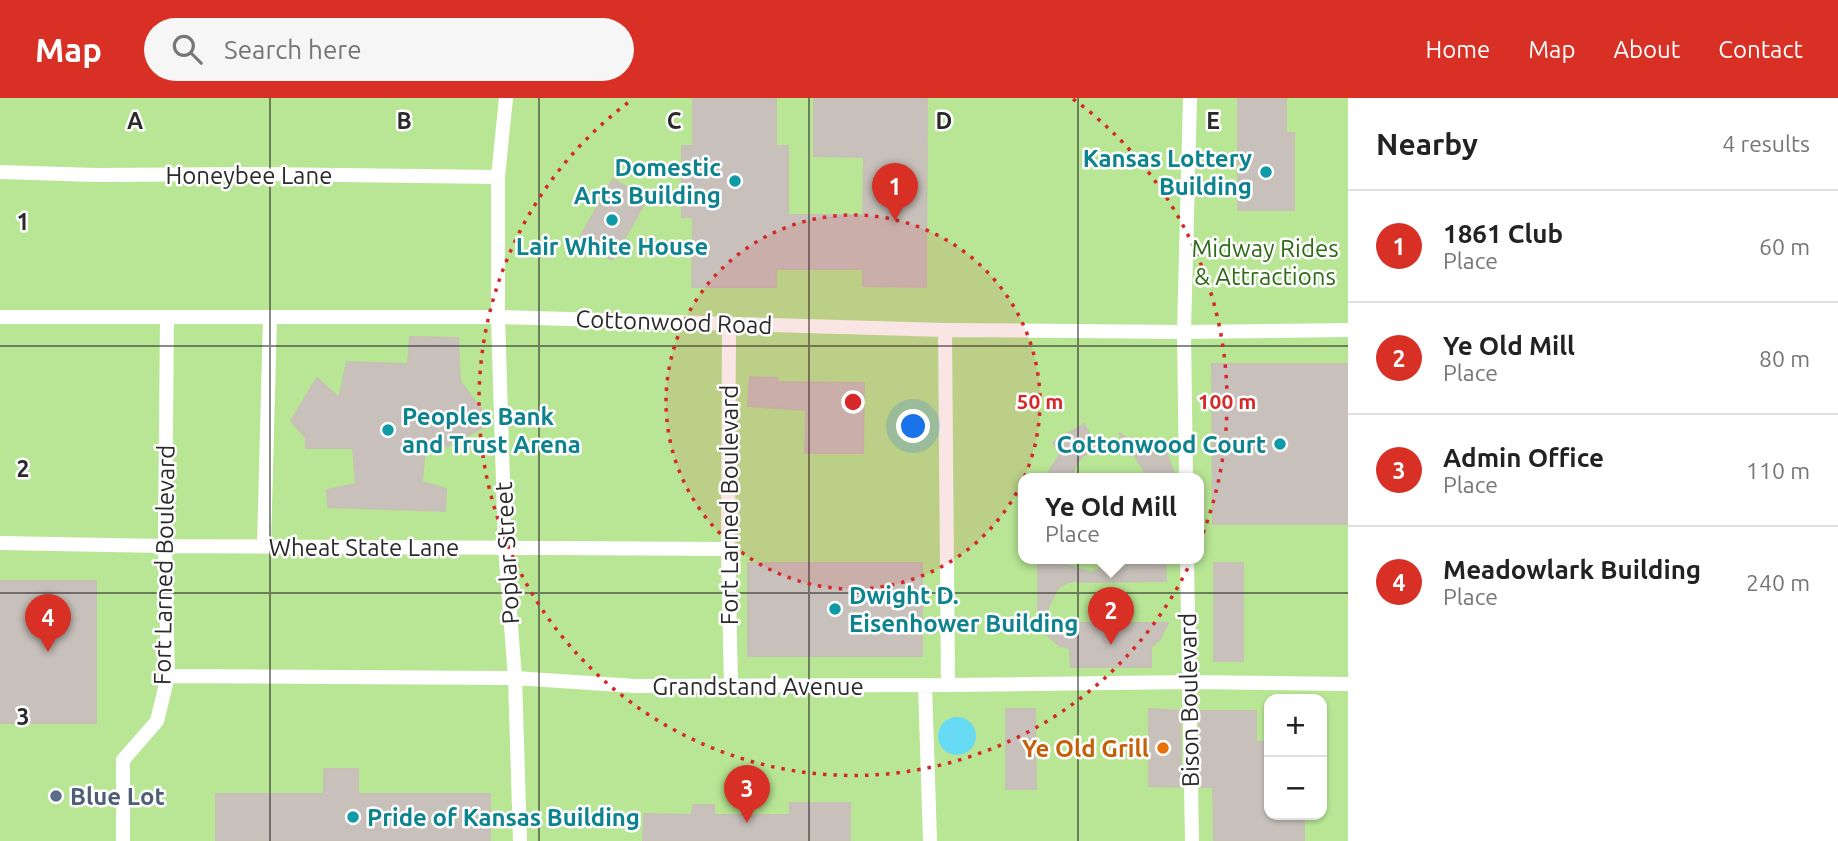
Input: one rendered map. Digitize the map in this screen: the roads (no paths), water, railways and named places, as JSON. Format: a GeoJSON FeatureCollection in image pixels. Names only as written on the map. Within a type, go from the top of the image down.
{"type":"FeatureCollection","features":[{"type":"Feature","properties":{"kind":"lane","name":"Poplar Street"},"geometry":{"type":"LineString","coordinates":[[506,98],[498,177],[498,317],[505,548],[515,678],[520,841]]}},
{"type":"Feature","properties":{"kind":"lane"},"geometry":{"type":"LineString","coordinates":[[1186,473],[1184,331],[1190,98]]}},
{"type":"Feature","properties":{"kind":"lane","name":"Honeybee Lane"},"geometry":{"type":"LineString","coordinates":[[0,172],[498,177]]}},
{"type":"Feature","properties":{"kind":"lane","name":"Cottonwood Road"},"geometry":{"type":"LineString","coordinates":[[0,317],[498,317],[945,330],[1348,330]]}},
{"type":"Feature","properties":{"kind":"lane","name":"Fort Larned Boulevard"},"geometry":{"type":"LineString","coordinates":[[124,841],[123,760],[157,720],[167,676],[167,317]]}},
{"type":"Feature","properties":{"kind":"lane"},"geometry":{"type":"LineString","coordinates":[[264,546],[270,317]]}},
{"type":"Feature","properties":{"kind":"lane","name":"Fort Larned Boulevard"},"geometry":{"type":"LineString","coordinates":[[729,324],[728,549],[731,686]]}},
{"type":"Feature","properties":{"kind":"lane"},"geometry":{"type":"LineString","coordinates":[[945,330],[948,685]]}},
{"type":"Feature","properties":{"kind":"lane","name":"Wheat State Lane"},"geometry":{"type":"LineString","coordinates":[[0,543],[728,549]]}},
{"type":"Feature","properties":{"kind":"lane","name":"Bison Boulevard"},"geometry":{"type":"LineString","coordinates":[[1187,564],[1192,841]]}},
{"type":"Feature","properties":{"kind":"lane","name":"Grandstand Avenue"},"geometry":{"type":"LineString","coordinates":[[167,676],[515,678],[635,686],[1189,682],[1348,684]]}},
{"type":"Feature","properties":{"kind":"lane"},"geometry":{"type":"LineString","coordinates":[[925,685],[930,841]]}},
{"type":"Feature","properties":{"kind":"water"},"geometry":{"type":"Polygon","coordinates":[[[957,717],[971,722],[976,736],[971,750],[957,755],[943,750],[938,736],[943,722],[957,717]]]}},
{"type":"Feature","properties":{"kind":"place","name":"Kansas Lottery Building"},"geometry":{"type":"Point","coordinates":[1266,172]}},
{"type":"Feature","properties":{"kind":"place","name":"Domestic Arts Building"},"geometry":{"type":"Point","coordinates":[735,181]}},
{"type":"Feature","properties":{"kind":"place","name":"Lair White House"},"geometry":{"type":"Point","coordinates":[612,220]}},
{"type":"Feature","properties":{"kind":"place","name":"1861 Club"},"geometry":{"type":"Point","coordinates":[895,221]}},
{"type":"Feature","properties":{"kind":"place","name":"Peoples Bank and Trust Arena"},"geometry":{"type":"Point","coordinates":[388,430]}},
{"type":"Feature","properties":{"kind":"place","name":"Cottonwood Court"},"geometry":{"type":"Point","coordinates":[1280,444]}},
{"type":"Feature","properties":{"kind":"place","name":"Dwight D. Eisenhower Building"},"geometry":{"type":"Point","coordinates":[835,609]}},
{"type":"Feature","properties":{"kind":"place","name":"Ye Old Mill"},"geometry":{"type":"Point","coordinates":[1111,645]}},
{"type":"Feature","properties":{"kind":"place","name":"Meadowlark Building"},"geometry":{"type":"Point","coordinates":[48,652]}},
{"type":"Feature","properties":{"kind":"place","name":"Ye Old Grill"},"geometry":{"type":"Point","coordinates":[1163,748]}},
{"type":"Feature","properties":{"kind":"place","name":"Blue Lot"},"geometry":{"type":"Point","coordinates":[56,796]}},
{"type":"Feature","properties":{"kind":"place","name":"Pride of Kansas Building"},"geometry":{"type":"Point","coordinates":[353,817]}},
{"type":"Feature","properties":{"kind":"place","name":"Admin Office"},"geometry":{"type":"Point","coordinates":[747,823]}},
{"type":"Feature","properties":{"kind":"park label","name":"Midway Rides & Attractions"},"geometry":{"type":"Point","coordinates":[1265,262]}}]}
